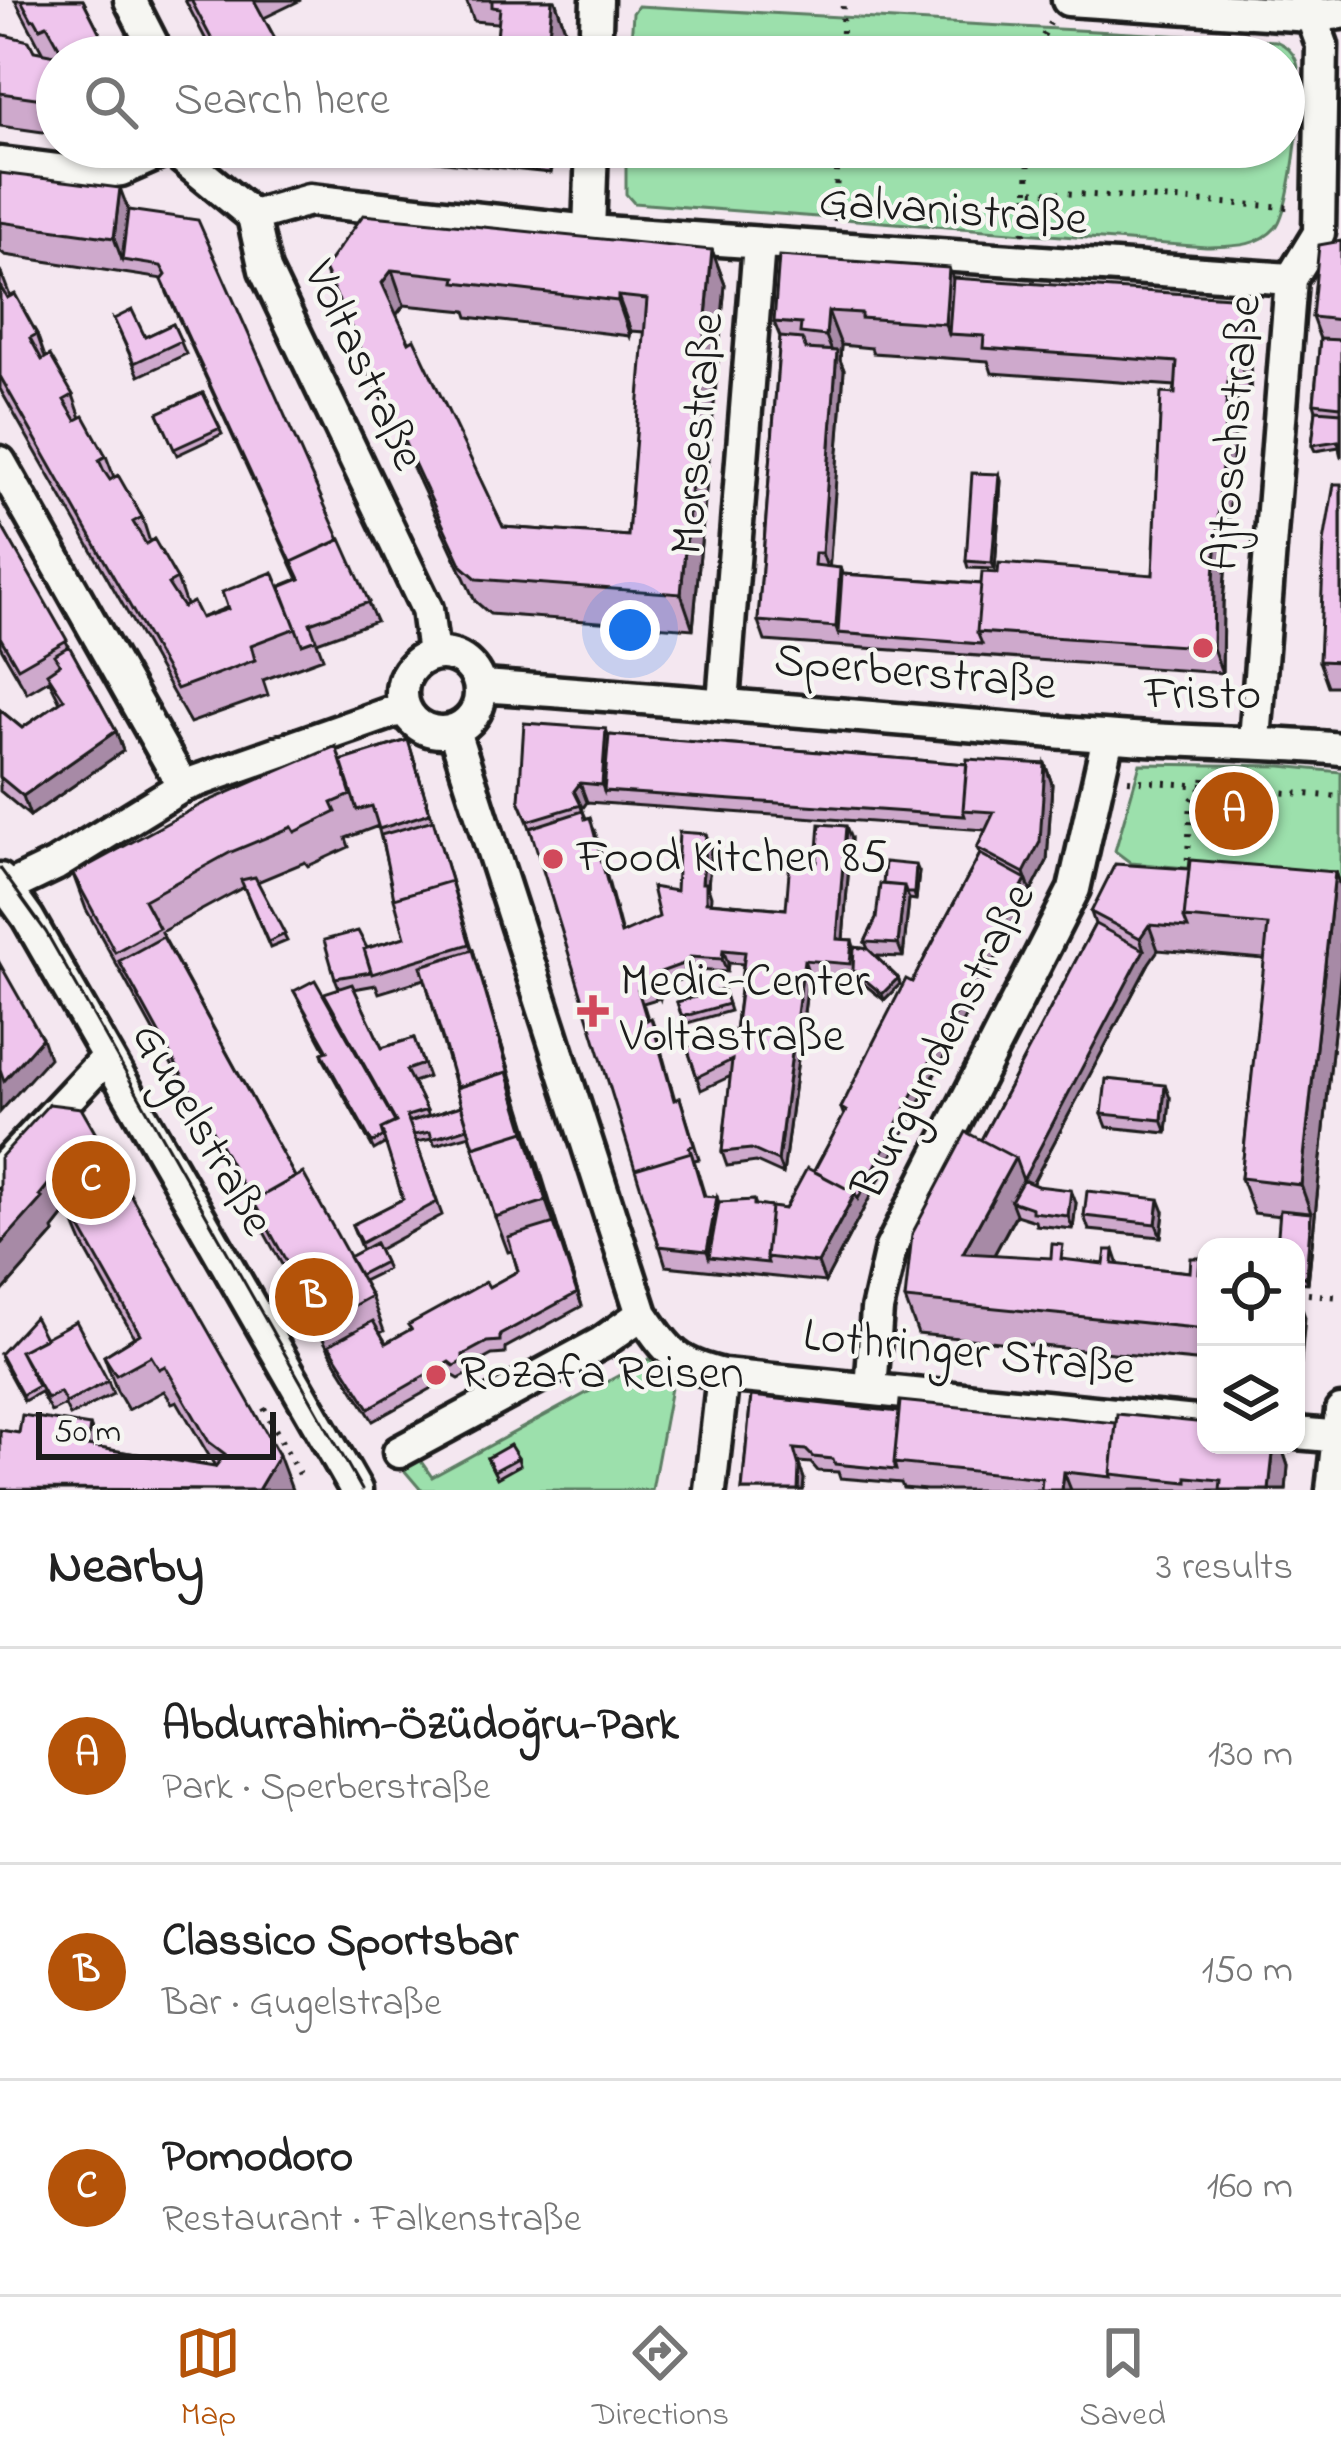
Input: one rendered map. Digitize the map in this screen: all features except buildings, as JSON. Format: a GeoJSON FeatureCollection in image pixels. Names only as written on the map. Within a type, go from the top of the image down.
{"type":"FeatureCollection","features":[{"type":"Feature","properties":{"kind":"street"},"geometry":{"type":"LineString","coordinates":[[130,0],[148,36]]}},
{"type":"Feature","properties":{"kind":"street"},"geometry":{"type":"LineString","coordinates":[[596,36],[597,0]]}},
{"type":"Feature","properties":{"kind":"street"},"geometry":{"type":"LineString","coordinates":[[1061,9],[1319,10],[1330,234]]}},
{"type":"Feature","properties":{"kind":"street"},"geometry":{"type":"LineString","coordinates":[[0,163],[36,168]]}},
{"type":"Feature","properties":{"kind":"street"},"geometry":{"type":"LineString","coordinates":[[40,168],[88,174],[125,168]]}},
{"type":"Feature","properties":{"kind":"street","name":"Voltastraße"},"geometry":{"type":"LineString","coordinates":[[194,168],[253,216],[265,270],[427,609],[433,654]]}},
{"type":"Feature","properties":{"kind":"street"},"geometry":{"type":"LineString","coordinates":[[589,231],[591,168]]}},
{"type":"Feature","properties":{"kind":"street","name":"Galvanistraße"},"geometry":{"type":"LineString","coordinates":[[253,216],[309,200],[589,231],[1291,279]]}},
{"type":"Feature","properties":{"kind":"street","name":"Ajtoschstraße"},"geometry":{"type":"LineString","coordinates":[[1256,740],[1291,279],[1330,234]]}},
{"type":"Feature","properties":{"kind":"street","name":"Morsestraße"},"geometry":{"type":"LineString","coordinates":[[723,702],[760,244]]}},
{"type":"Feature","properties":{"kind":"street"},"geometry":{"type":"LineString","coordinates":[[0,462],[184,786]]}},
{"type":"Feature","properties":{"kind":"street"},"geometry":{"type":"LineString","coordinates":[[433,654],[455,655],[474,669],[481,686],[472,718],[454,731],[433,733],[418,726],[404,708],[404,679],[413,664],[433,654]]}},
{"type":"Feature","properties":{"kind":"street","name":"Sperberstraße"},"geometry":{"type":"LineString","coordinates":[[481,686],[723,702],[1108,737],[1256,740],[1341,749]]}},
{"type":"Feature","properties":{"kind":"street"},"geometry":{"type":"LineString","coordinates":[[4,884],[55,865],[184,786],[404,708]]}},
{"type":"Feature","properties":{"kind":"street"},"geometry":{"type":"LineString","coordinates":[[454,731],[642,1314],[669,1353],[688,1366],[723,1375],[710,1490]]}},
{"type":"Feature","properties":{"kind":"street","name":"Burgundenstraße"},"geometry":{"type":"LineString","coordinates":[[871,1389],[878,1310],[891,1248],[1073,889],[1108,737]]}},
{"type":"Feature","properties":{"kind":"street","name":"Gugelstraße"},"geometry":{"type":"LineString","coordinates":[[4,884],[28,918],[356,1490]]}},
{"type":"Feature","properties":{"kind":"street"},"geometry":{"type":"LineString","coordinates":[[0,1172],[106,1057]]}},
{"type":"Feature","properties":{"kind":"street"},"geometry":{"type":"LineString","coordinates":[[400,1452],[601,1342],[642,1314]]}},
{"type":"Feature","properties":{"kind":"street","name":"Lothringer Straße"},"geometry":{"type":"LineString","coordinates":[[723,1375],[1197,1423]]}},
{"type":"Feature","properties":{"kind":"street"},"geometry":{"type":"LineString","coordinates":[[1305,1432],[1340,1428],[1332,1490]]}},
{"type":"Feature","properties":{"kind":"path"},"geometry":{"type":"LineString","coordinates":[[842,36],[843,0]]}},
{"type":"Feature","properties":{"kind":"path"},"geometry":{"type":"LineString","coordinates":[[1045,36],[1061,9]]}},
{"type":"Feature","properties":{"kind":"path"},"geometry":{"type":"LineString","coordinates":[[834,249],[837,168]]}},
{"type":"Feature","properties":{"kind":"path"},"geometry":{"type":"LineString","coordinates":[[1022,261],[1029,168]]}},
{"type":"Feature","properties":{"kind":"path"},"geometry":{"type":"LineString","coordinates":[[1028,191],[1287,206],[1330,234]]}},
{"type":"Feature","properties":{"kind":"path"},"geometry":{"type":"LineString","coordinates":[[1186,875],[1191,801],[1204,786],[1208,740]]}},
{"type":"Feature","properties":{"kind":"path"},"geometry":{"type":"LineString","coordinates":[[1101,777],[1341,797]]}},
{"type":"Feature","properties":{"kind":"path"},"geometry":{"type":"LineString","coordinates":[[1305,1294],[1341,1298]]}},
{"type":"Feature","properties":{"kind":"path"},"geometry":{"type":"LineString","coordinates":[[264,1408],[304,1482]]}},
{"type":"Feature","properties":{"kind":"green space"},"geometry":{"type":"Polygon","coordinates":[[[638,6],[1185,36],[631,36],[638,6]]]}},
{"type":"Feature","properties":{"kind":"green space"},"geometry":{"type":"Polygon","coordinates":[[[626,168],[1292,168],[1282,215],[1269,234],[1244,245],[1206,247],[634,203],[626,194],[626,168]]]}},
{"type":"Feature","properties":{"kind":"green space"},"geometry":{"type":"Polygon","coordinates":[[[1140,764],[1281,766],[1341,772],[1341,882],[1131,863],[1115,851],[1140,764]]]}},
{"type":"Feature","properties":{"kind":"green space"},"geometry":{"type":"Polygon","coordinates":[[[649,1359],[673,1377],[652,1490],[421,1490],[404,1470],[420,1460],[432,1477],[649,1359]]]}},
{"type":"Feature","properties":{"kind":"tram line"},"geometry":{"type":"LineString","coordinates":[[0,868],[46,932],[362,1490]]}},
{"type":"Feature","properties":{"kind":"place","name":"Fristo"},"geometry":{"type":"Point","coordinates":[1203,648]}},
{"type":"Feature","properties":{"kind":"place","name":"Abdurrahim-Özüdoğru-Park"},"geometry":{"type":"Point","coordinates":[1234,811]}},
{"type":"Feature","properties":{"kind":"place","name":"Food Kitchen 85"},"geometry":{"type":"Point","coordinates":[553,859]}},
{"type":"Feature","properties":{"kind":"place","name":"Medic-Center Voltastraße"},"geometry":{"type":"Point","coordinates":[593,1011]}},
{"type":"Feature","properties":{"kind":"place","name":"Pomodoro"},"geometry":{"type":"Point","coordinates":[91,1180]}},
{"type":"Feature","properties":{"kind":"place","name":"Classico Sportsbar"},"geometry":{"type":"Point","coordinates":[314,1297]}},
{"type":"Feature","properties":{"kind":"place","name":"Rozafa Reisen"},"geometry":{"type":"Point","coordinates":[436,1375]}}]}
